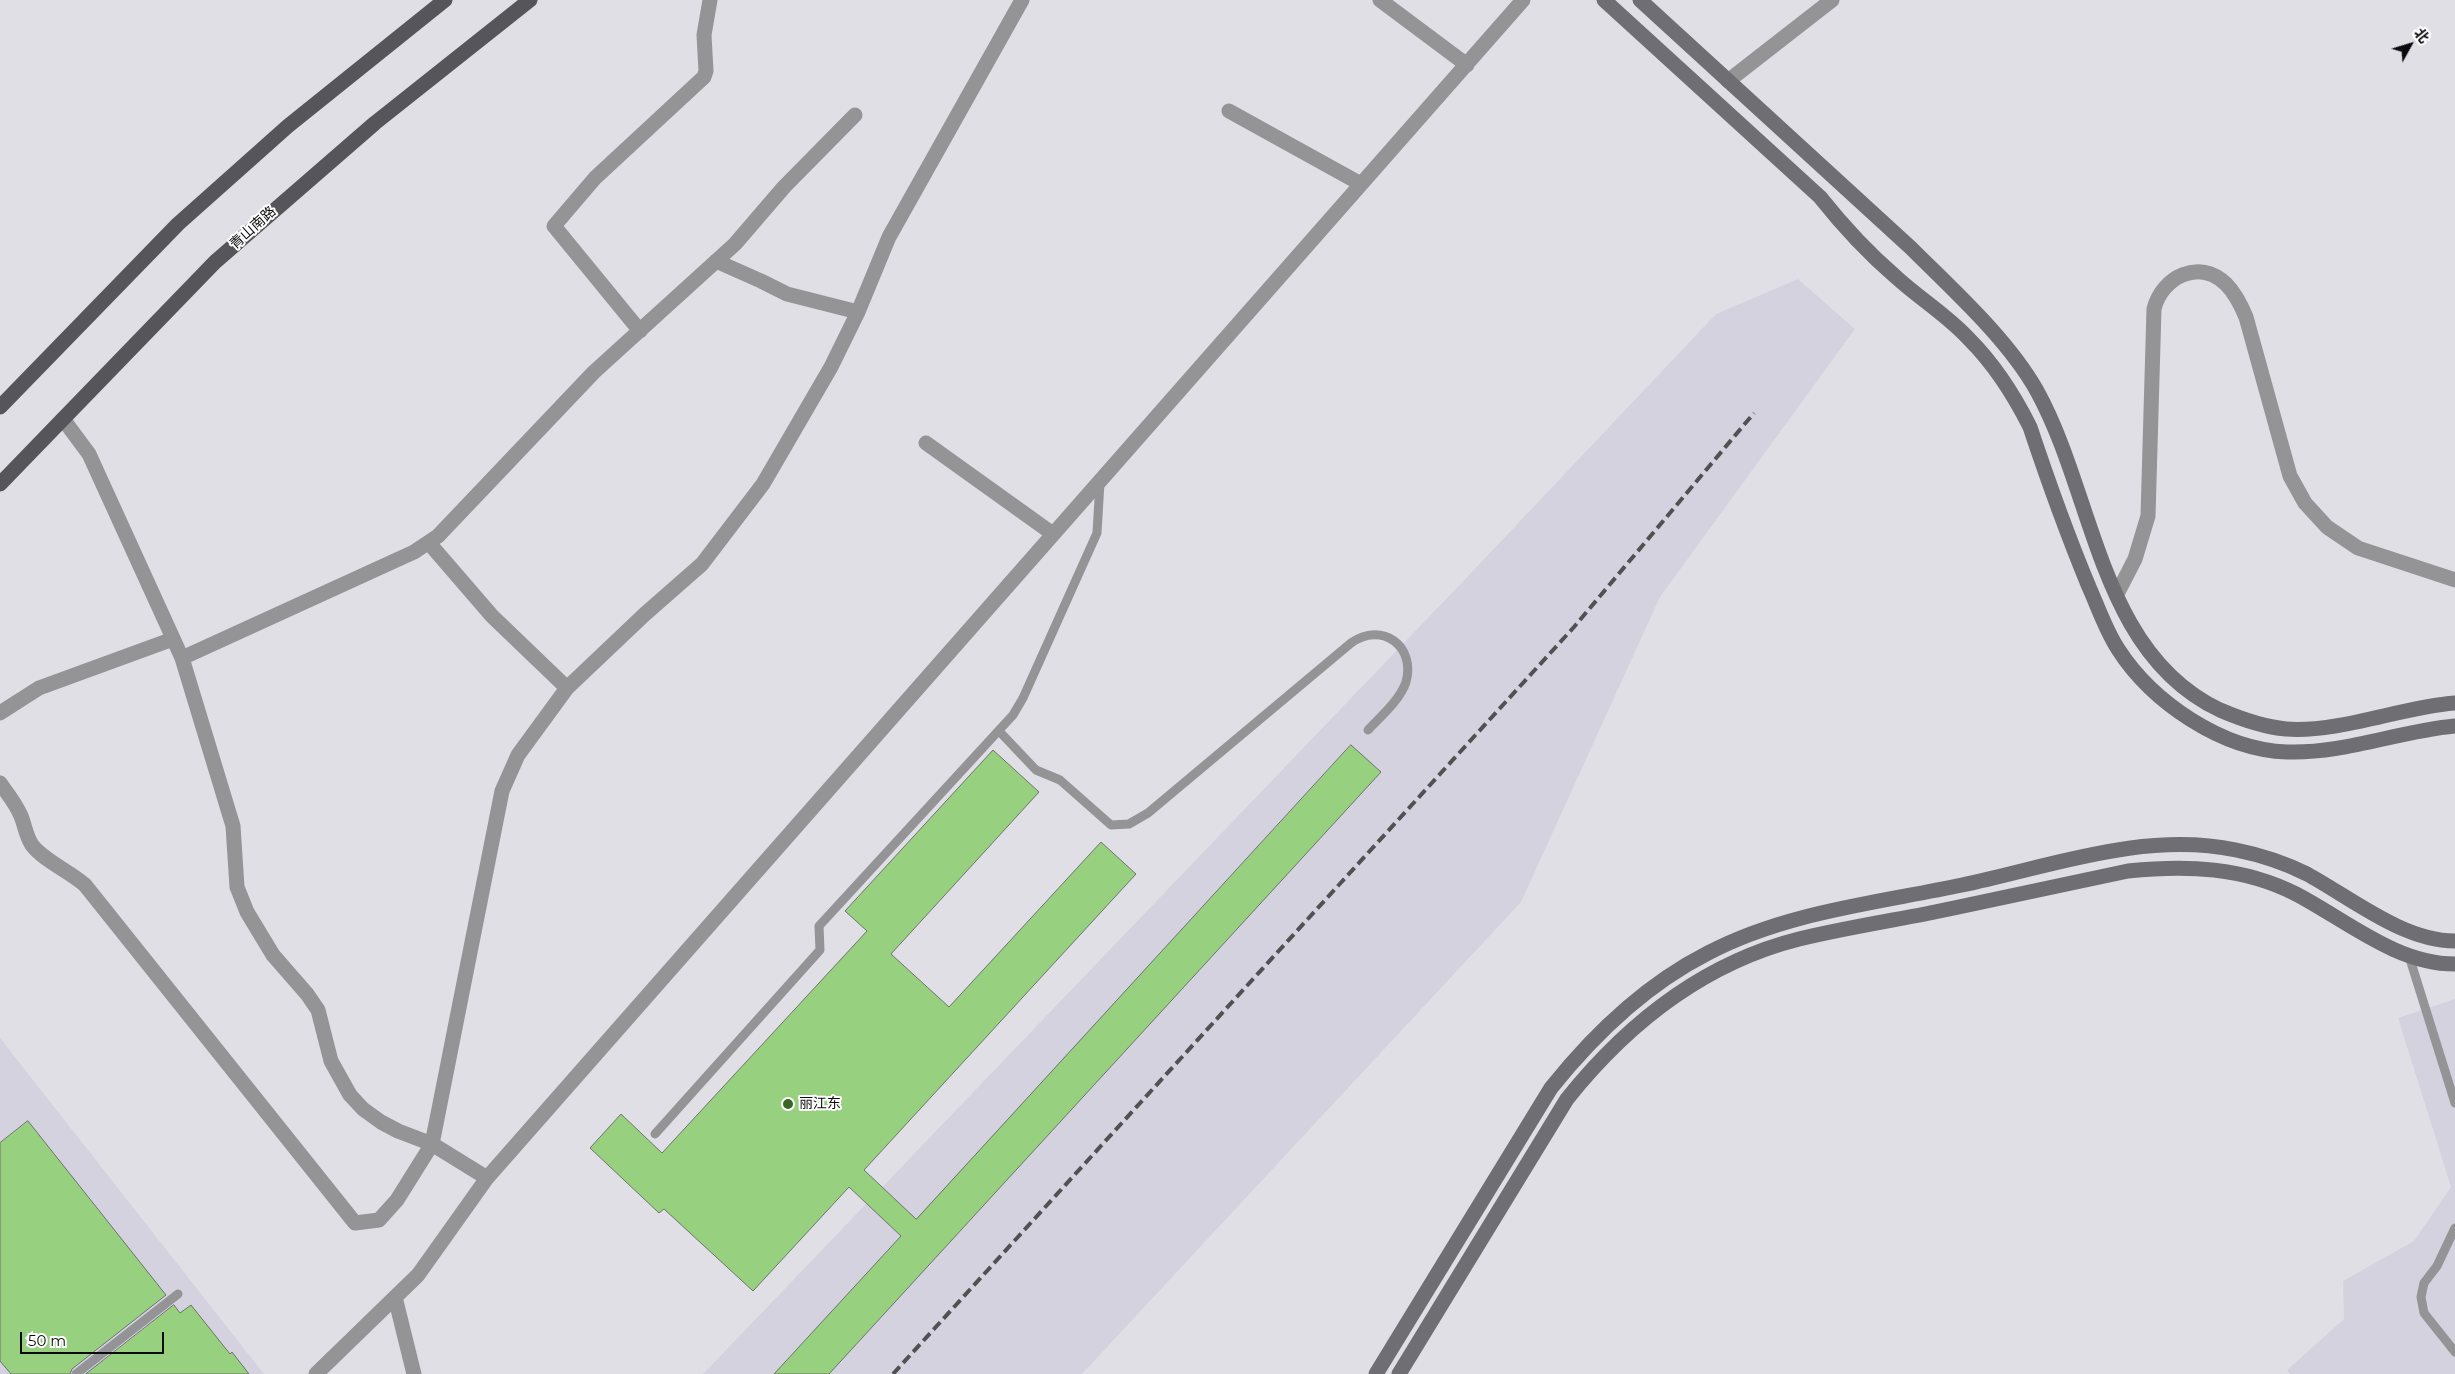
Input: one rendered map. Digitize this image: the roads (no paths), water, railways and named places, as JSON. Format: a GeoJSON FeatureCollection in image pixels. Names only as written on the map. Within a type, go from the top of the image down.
{"type":"FeatureCollection","features":[{"type":"Feature","properties":{"kind":"main road"},"geometry":{"type":"LineString","coordinates":[[0,407],[185,218],[288,126],[445,0]]}},
{"type":"Feature","properties":{"kind":"main road","name":"青山南路"},"geometry":{"type":"LineString","coordinates":[[0,484],[215,262],[375,123],[530,0]]}},
{"type":"Feature","properties":{"kind":"street"},"geometry":{"type":"LineString","coordinates":[[640,331],[554,226],[594,178],[704,76],[706,71],[704,35],[710,0]]}},
{"type":"Feature","properties":{"kind":"street"},"geometry":{"type":"LineString","coordinates":[[0,783],[16,807],[32,845],[41,854],[70,872],[85,885],[355,1223],[379,1220],[397,1200],[432,1144],[502,791],[518,755],[567,688],[645,614],[702,564],[726,536],[763,484],[805,415],[858,312],[889,237],[1022,0]]}},
{"type":"Feature","properties":{"kind":"street"},"geometry":{"type":"LineString","coordinates":[[1380,0],[1467,65]]}},
{"type":"Feature","properties":{"kind":"street"},"geometry":{"type":"LineString","coordinates":[[316,1374],[418,1275],[487,1178],[1523,0]]}},
{"type":"Feature","properties":{"kind":"street"},"geometry":{"type":"LineString","coordinates":[[1604,0],[1820,197],[1849,234],[1897,279],[1946,316],[1991,364],[2021,408],[2030,427],[2073,547],[2116,648],[2141,679],[2163,700],[2189,718],[2222,736],[2264,749],[2286,752],[2328,750],[2455,726]]}},
{"type":"Feature","properties":{"kind":"street"},"geometry":{"type":"LineString","coordinates":[[1640,0],[1911,248],[1952,289],[2018,362],[2052,420],[2072,480],[2117,594],[2136,636],[2162,668],[2195,695],[2222,710],[2249,721],[2288,729],[2324,727],[2455,703]]}},
{"type":"Feature","properties":{"kind":"street"},"geometry":{"type":"LineString","coordinates":[[1728,81],[1832,0]]}},
{"type":"Feature","properties":{"kind":"street"},"geometry":{"type":"LineString","coordinates":[[1229,111],[1361,184]]}},
{"type":"Feature","properties":{"kind":"street"},"geometry":{"type":"LineString","coordinates":[[182,658],[414,552],[438,536],[594,372],[735,244],[784,187],[854,115]]}},
{"type":"Feature","properties":{"kind":"street"},"geometry":{"type":"LineString","coordinates":[[716,261],[761,280],[787,294],[858,312]]}},
{"type":"Feature","properties":{"kind":"street"},"geometry":{"type":"LineString","coordinates":[[2117,594],[2135,559],[2148,516],[2154,309],[2160,292],[2171,280],[2180,275],[2199,272],[2218,277],[2232,291],[2240,303],[2246,317],[2290,476],[2315,516],[2342,538],[2358,548],[2455,580]]}},
{"type":"Feature","properties":{"kind":"street"},"geometry":{"type":"LineString","coordinates":[[63,419],[89,454],[182,658],[233,826],[237,888],[247,912],[273,956],[307,994],[318,1010],[331,1061],[350,1095],[363,1109],[381,1122],[398,1132],[432,1144],[487,1178]]}},
{"type":"Feature","properties":{"kind":"street"},"geometry":{"type":"LineString","coordinates":[[926,443],[1053,534]]}},
{"type":"Feature","properties":{"kind":"street"},"geometry":{"type":"LineString","coordinates":[[429,543],[492,616],[567,688]]}},
{"type":"Feature","properties":{"kind":"street"},"geometry":{"type":"LineString","coordinates":[[0,713],[39,688],[173,638]]}},
{"type":"Feature","properties":{"kind":"street"},"geometry":{"type":"LineString","coordinates":[[1376,1374],[1551,1088],[1570,1064],[1613,1019],[1658,983],[1708,953],[1742,937],[1794,920],[1964,885],[2125,848],[2191,844],[2238,850],[2284,864],[2400,927],[2434,939],[2455,941]]}},
{"type":"Feature","properties":{"kind":"street"},"geometry":{"type":"LineString","coordinates":[[1399,1374],[1567,1100],[1586,1077],[1605,1055],[1647,1016],[1692,984],[1743,958],[1799,939],[2128,871],[2169,867],[2212,868],[2275,885],[2409,956],[2430,962],[2455,964]]}},
{"type":"Feature","properties":{"kind":"street"},"geometry":{"type":"LineString","coordinates":[[395,1297],[414,1374]]}},
{"type":"Feature","properties":{"kind":"lane"},"geometry":{"type":"LineString","coordinates":[[655,1134],[820,950],[820,926],[1013,716],[1023,698],[1097,533],[1100,479]]}},
{"type":"Feature","properties":{"kind":"lane"},"geometry":{"type":"LineString","coordinates":[[999,731],[1036,770],[1060,780],[1111,826],[1128,824],[1148,813],[1351,643],[1358,638],[1374,634],[1392,638],[1399,646],[1404,654],[1407,672],[1404,688],[1368,730]]}},
{"type":"Feature","properties":{"kind":"lane"},"geometry":{"type":"LineString","coordinates":[[2409,956],[2455,1104]]}},
{"type":"Feature","properties":{"kind":"lane"},"geometry":{"type":"LineString","coordinates":[[2455,1228],[2436,1266],[2424,1283],[2420,1297],[2424,1313],[2455,1352]]}},
{"type":"Feature","properties":{"kind":"lane"},"geometry":{"type":"LineString","coordinates":[[76,1374],[178,1294]]}},
{"type":"Feature","properties":{"kind":"railway"},"geometry":{"type":"LineString","coordinates":[[893,1374],[1574,627],[1754,413]]}},
{"type":"Feature","properties":{"kind":"place","name":"丽江东"},"geometry":{"type":"Point","coordinates":[788,1104]}}]}
